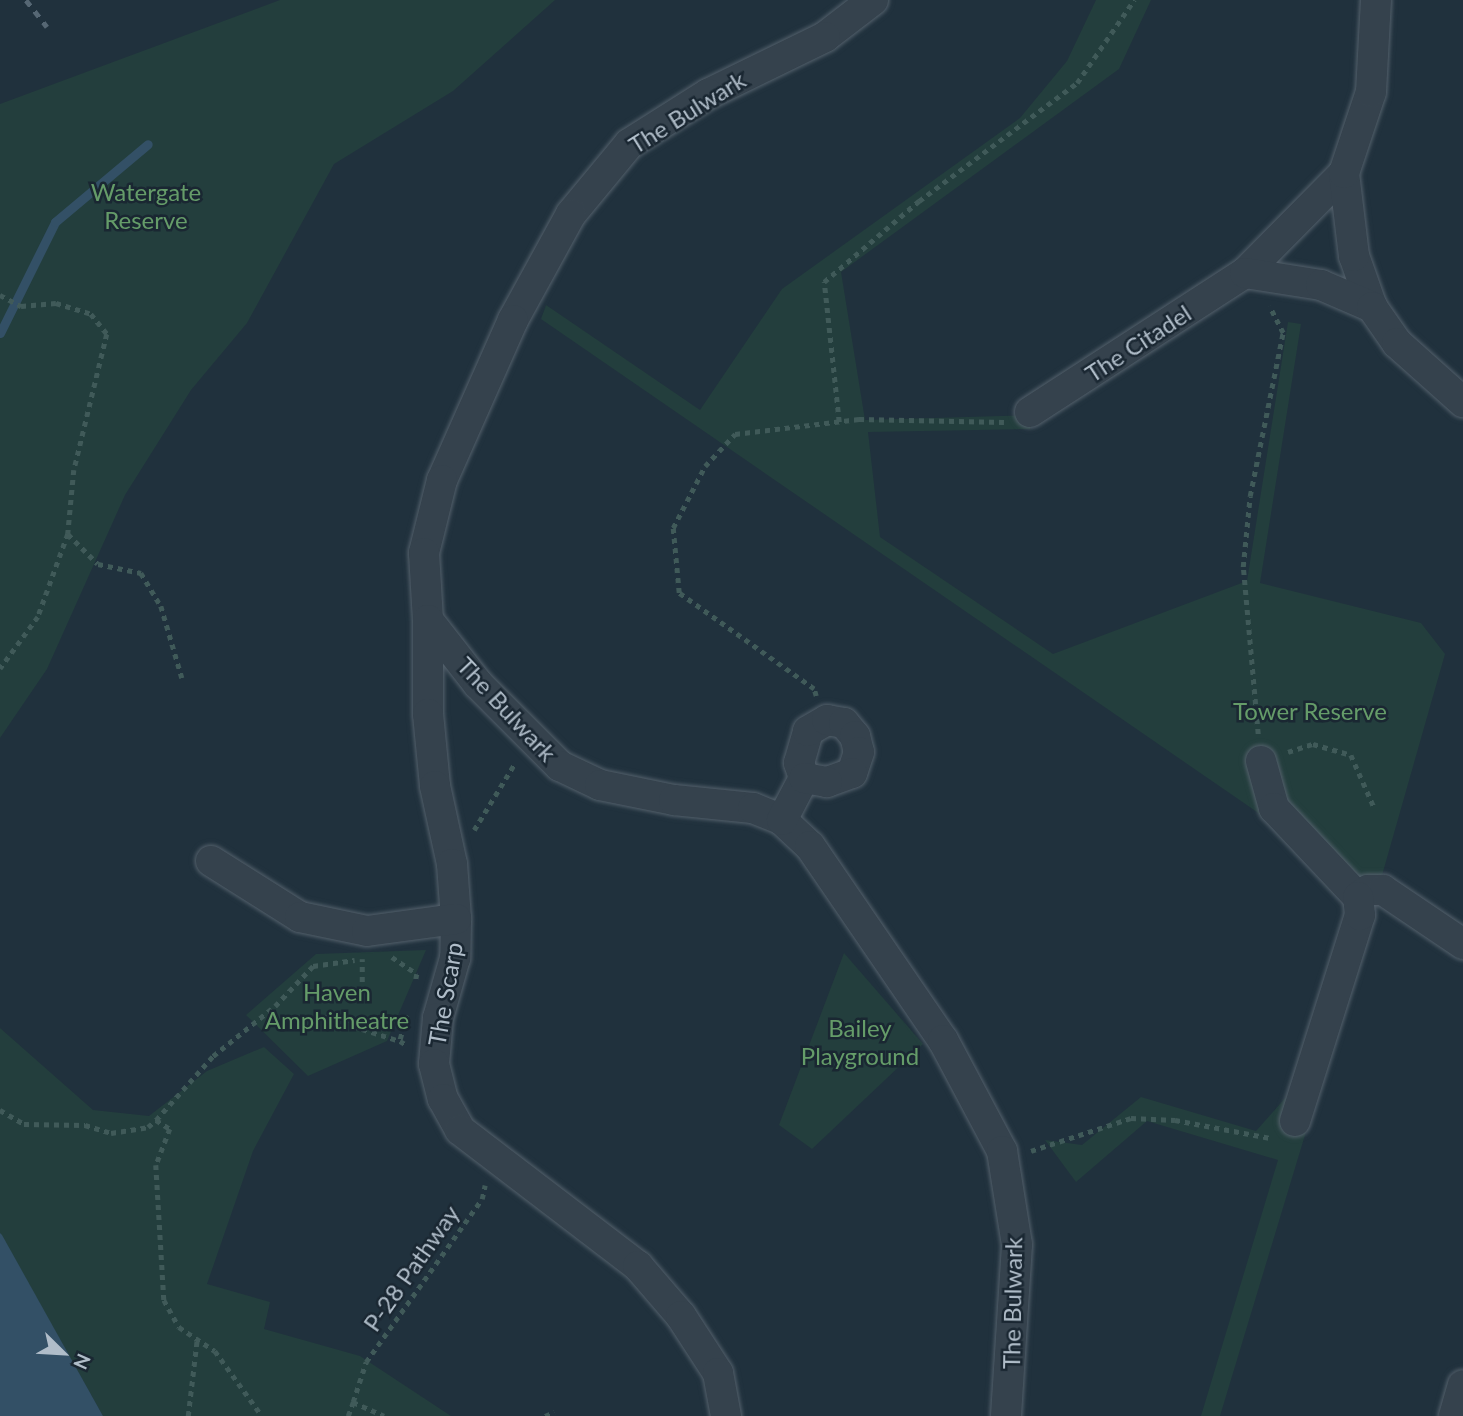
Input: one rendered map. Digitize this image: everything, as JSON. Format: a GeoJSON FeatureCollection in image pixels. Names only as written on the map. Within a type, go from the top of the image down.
{"type":"FeatureCollection","features":[{"type":"Feature","properties":{"kind":"street","name":"The Bulwark"},"geometry":{"type":"LineString","coordinates":[[873,0],[825,37],[708,94],[629,144],[571,214],[513,320],[442,480],[424,554],[428,620],[478,684],[560,766],[600,785],[674,800],[752,808],[782,820],[810,846],[943,1040],[1003,1160],[1017,1245],[1006,1416]]}},
{"type":"Feature","properties":{"kind":"street"},"geometry":{"type":"LineString","coordinates":[[1376,0],[1371,92],[1344,173],[1354,256],[1372,307],[1396,343],[1463,402]]}},
{"type":"Feature","properties":{"kind":"street","name":"The Citadel"},"geometry":{"type":"LineString","coordinates":[[1030,412],[1250,275],[1270,249],[1344,173]]}},
{"type":"Feature","properties":{"kind":"street"},"geometry":{"type":"LineString","coordinates":[[1250,275],[1321,285],[1372,307]]}},
{"type":"Feature","properties":{"kind":"street","name":"The Scarp"},"geometry":{"type":"LineString","coordinates":[[428,620],[428,714],[435,786],[452,864],[456,919],[455,958],[438,1018],[434,1062],[443,1099],[460,1130],[638,1266],[681,1316],[718,1373],[726,1416]]}},
{"type":"Feature","properties":{"kind":"street"},"geometry":{"type":"LineString","coordinates":[[782,820],[804,778],[799,763],[801,743],[820,721],[844,723],[855,736],[859,752],[852,773],[842,779],[804,778]]}},
{"type":"Feature","properties":{"kind":"street"},"geometry":{"type":"LineString","coordinates":[[1261,761],[1274,808],[1358,897],[1360,915],[1295,1121]]}},
{"type":"Feature","properties":{"kind":"street"},"geometry":{"type":"LineString","coordinates":[[211,862],[300,916],[367,931],[456,919]]}},
{"type":"Feature","properties":{"kind":"street"},"geometry":{"type":"LineString","coordinates":[[1358,897],[1368,890],[1383,890],[1463,944]]}},
{"type":"Feature","properties":{"kind":"street"},"geometry":{"type":"LineString","coordinates":[[1454,1416],[1463,1385]]}},
{"type":"Feature","properties":{"kind":"path"},"geometry":{"type":"LineString","coordinates":[[839,422],[824,282],[919,201],[1077,83],[1133,0]]}},
{"type":"Feature","properties":{"kind":"path"},"geometry":{"type":"LineString","coordinates":[[1250,275],[1283,332],[1250,496],[1243,567],[1261,761],[1313,744],[1351,755],[1374,807]]}},
{"type":"Feature","properties":{"kind":"path"},"geometry":{"type":"LineString","coordinates":[[0,295],[21,306],[57,303],[91,314],[107,334],[74,470],[68,534],[38,617],[0,669]]}},
{"type":"Feature","properties":{"kind":"path"},"geometry":{"type":"LineString","coordinates":[[820,721],[814,689],[679,593],[673,528],[705,466],[736,434],[839,422],[1004,422],[1030,412]]}},
{"type":"Feature","properties":{"kind":"path"},"geometry":{"type":"LineString","coordinates":[[68,534],[98,564],[141,573],[161,606],[182,678]]}},
{"type":"Feature","properties":{"kind":"path"},"geometry":{"type":"LineString","coordinates":[[452,864],[530,738]]}},
{"type":"Feature","properties":{"kind":"path"},"geometry":{"type":"LineString","coordinates":[[401,926],[391,957],[417,974],[414,988]]}},
{"type":"Feature","properties":{"kind":"path"},"geometry":{"type":"LineString","coordinates":[[0,1110],[24,1124],[85,1125],[111,1133],[148,1127],[213,1056],[275,1006],[313,966],[362,959]]}},
{"type":"Feature","properties":{"kind":"path"},"geometry":{"type":"LineString","coordinates":[[400,1041],[410,1001]]}},
{"type":"Feature","properties":{"kind":"path"},"geometry":{"type":"LineString","coordinates":[[324,1017],[400,1041],[434,1062]]}},
{"type":"Feature","properties":{"kind":"path"},"geometry":{"type":"LineString","coordinates":[[1003,1160],[1131,1118],[1175,1120],[1278,1139],[1295,1121]]}},
{"type":"Feature","properties":{"kind":"path"},"geometry":{"type":"LineString","coordinates":[[156,1121],[170,1129],[156,1165],[164,1300],[178,1327],[215,1352],[262,1416]]}},
{"type":"Feature","properties":{"kind":"path","name":"P-28 Pathway"},"geometry":{"type":"LineString","coordinates":[[348,1416],[366,1362],[482,1199],[491,1153]]}},
{"type":"Feature","properties":{"kind":"path"},"geometry":{"type":"LineString","coordinates":[[188,1416],[197,1339]]}},
{"type":"Feature","properties":{"kind":"path"},"geometry":{"type":"LineString","coordinates":[[353,1402],[384,1416]]}},
{"type":"Feature","properties":{"kind":"path"},"geometry":{"type":"LineString","coordinates":[[544,1416],[554,1412]]}},
{"type":"Feature","properties":{"kind":"green space","name":"Watergate Reserve"},"geometry":{"type":"Polygon","coordinates":[[[280,0],[555,0],[453,91],[334,164],[247,323],[191,390],[125,495],[47,669],[0,738],[0,104],[280,0]]]}},
{"type":"Feature","properties":{"kind":"green space","name":"Tower Reserve"},"geometry":{"type":"Polygon","coordinates":[[[1096,0],[1151,0],[1119,69],[841,272],[865,420],[1031,415],[1030,429],[868,432],[880,537],[1053,654],[1247,581],[1288,322],[1301,324],[1260,583],[1421,623],[1445,654],[1373,907],[1355,910],[1257,812],[541,319],[546,305],[700,410],[782,289],[1020,118],[1067,61],[1096,0]]]}},
{"type":"Feature","properties":{"kind":"green space","name":"Haven Amphitheatre"},"geometry":{"type":"Polygon","coordinates":[[[426,950],[387,1041],[308,1076],[246,1015],[316,954],[426,950]]]}},
{"type":"Feature","properties":{"kind":"green space","name":"Bailey Playground"},"geometry":{"type":"Polygon","coordinates":[[[844,953],[923,1044],[812,1149],[779,1125],[844,953]]]}},
{"type":"Feature","properties":{"kind":"green space"},"geometry":{"type":"Polygon","coordinates":[[[0,1028],[93,1110],[149,1116],[207,1071],[264,1047],[294,1074],[253,1151],[207,1284],[270,1302],[264,1329],[360,1356],[451,1416],[103,1416],[0,1233],[0,1028]]]}},
{"type":"Feature","properties":{"kind":"green space"},"geometry":{"type":"Polygon","coordinates":[[[1303,1078],[1321,1082],[1220,1416],[1201,1416],[1278,1160],[1147,1121],[1076,1182],[1045,1140],[1082,1145],[1141,1097],[1256,1131],[1303,1078]]]}},
{"type":"Feature","properties":{"kind":"water"},"geometry":{"type":"Polygon","coordinates":[[[0,1233],[2,1235],[103,1416],[0,1416],[0,1233]]]}},
{"type":"Feature","properties":{"kind":"waterway"},"geometry":{"type":"LineString","coordinates":[[0,333],[55,222],[148,144]]}},
{"type":"Feature","properties":{"kind":"railway"},"geometry":{"type":"LineString","coordinates":[[26,0],[47,27]]}}]}
